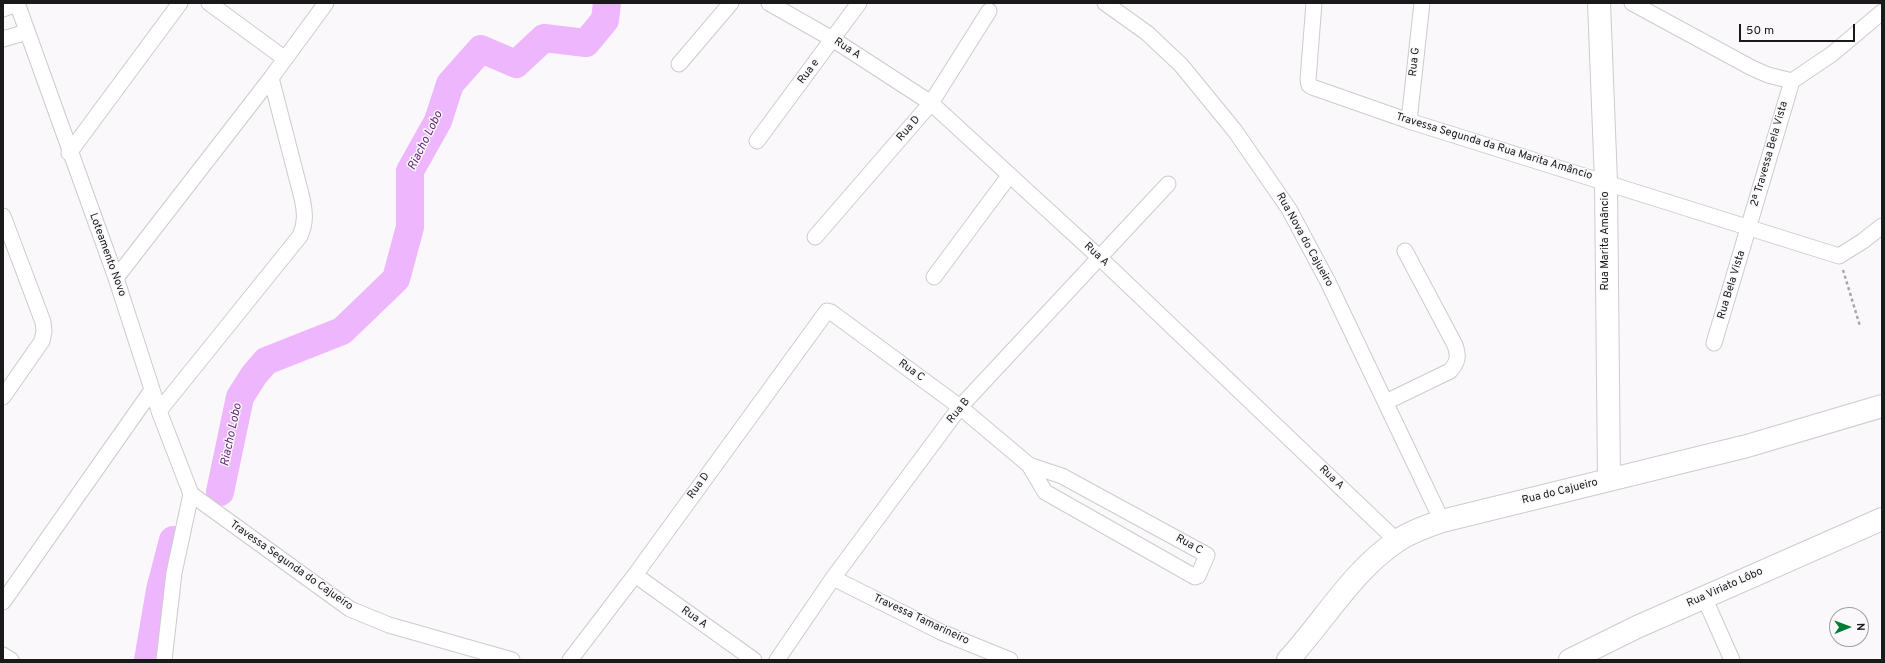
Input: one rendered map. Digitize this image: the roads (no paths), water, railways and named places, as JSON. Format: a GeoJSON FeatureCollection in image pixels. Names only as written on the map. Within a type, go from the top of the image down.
{"type":"FeatureCollection","features":[{"type":"Feature","properties":{"kind":"street"},"geometry":{"type":"LineString","coordinates":[[69,153],[180,3]]}},
{"type":"Feature","properties":{"kind":"street"},"geometry":{"type":"LineString","coordinates":[[209,3],[284,58]]}},
{"type":"Feature","properties":{"kind":"street"},"geometry":{"type":"LineString","coordinates":[[116,278],[271,78],[284,58],[326,3]]}},
{"type":"Feature","properties":{"kind":"street"},"geometry":{"type":"LineString","coordinates":[[679,64],[730,3]]}},
{"type":"Feature","properties":{"kind":"street","name":"Rua A"},"geometry":{"type":"LineString","coordinates":[[769,3],[834,40],[931,103],[1100,258],[1397,541]]}},
{"type":"Feature","properties":{"kind":"street","name":"Rua e"},"geometry":{"type":"LineString","coordinates":[[757,141],[834,40],[859,3]]}},
{"type":"Feature","properties":{"kind":"street","name":"Rua Nova do Cajueiro"},"geometry":{"type":"LineString","coordinates":[[1104,3],[1147,33],[1172,56],[1235,131],[1290,209],[1328,282],[1442,521]]}},
{"type":"Feature","properties":{"kind":"street","name":"Travessa Segunda da Rua Marita Amâncio"},"geometry":{"type":"LineString","coordinates":[[1314,3],[1309,85],[1409,121],[1839,256],[1863,241],[1882,226]]}},
{"type":"Feature","properties":{"kind":"street","name":"Rua G"},"geometry":{"type":"LineString","coordinates":[[1409,121],[1422,3]]}},
{"type":"Feature","properties":{"kind":"street","name":"Rua Marita Amâncio"},"geometry":{"type":"LineString","coordinates":[[1599,3],[1606,182],[1609,479]]}},
{"type":"Feature","properties":{"kind":"street"},"geometry":{"type":"LineString","coordinates":[[1632,3],[1752,68],[1768,75],[1792,81],[1832,54],[1882,13],[1872,3]]}},
{"type":"Feature","properties":{"kind":"street"},"geometry":{"type":"LineString","coordinates":[[3,9],[22,6]]}},
{"type":"Feature","properties":{"kind":"street","name":"Loteamento Novo"},"geometry":{"type":"LineString","coordinates":[[22,6],[27,32],[69,153],[116,278],[159,411],[191,494]]}},
{"type":"Feature","properties":{"kind":"street","name":"Rua D"},"geometry":{"type":"LineString","coordinates":[[815,237],[931,103],[989,11]]}},
{"type":"Feature","properties":{"kind":"street"},"geometry":{"type":"LineString","coordinates":[[3,39],[27,32]]}},
{"type":"Feature","properties":{"kind":"street"},"geometry":{"type":"LineString","coordinates":[[159,411],[300,236],[304,228],[305,218],[302,198],[271,78]]}},
{"type":"Feature","properties":{"kind":"street","name":"2ª Travessa Bela Vista"},"geometry":{"type":"LineString","coordinates":[[1749,227],[1792,81]]}},
{"type":"Feature","properties":{"kind":"street"},"geometry":{"type":"LineString","coordinates":[[934,277],[1010,176]]}},
{"type":"Feature","properties":{"kind":"street","name":"Rua B"},"geometry":{"type":"LineString","coordinates":[[777,660],[833,578],[960,407],[1168,184]]}},
{"type":"Feature","properties":{"kind":"street"},"geometry":{"type":"LineString","coordinates":[[3,216],[43,322],[44,332],[42,341],[3,397]]}},
{"type":"Feature","properties":{"kind":"street","name":"Rua Bela Vista"},"geometry":{"type":"LineString","coordinates":[[1714,343],[1749,227]]}},
{"type":"Feature","properties":{"kind":"street"},"geometry":{"type":"LineString","coordinates":[[1386,402],[1450,371],[1457,362],[1458,356],[1455,345],[1404,251]]}},
{"type":"Feature","properties":{"kind":"street","name":"Rua D"},"geometry":{"type":"LineString","coordinates":[[570,660],[827,311]]}},
{"type":"Feature","properties":{"kind":"street","name":"Rua C"},"geometry":{"type":"LineString","coordinates":[[827,311],[831,312],[960,407],[1029,465],[1045,492],[1195,577],[1198,576],[1207,555],[1057,473],[1029,465]]}},
{"type":"Feature","properties":{"kind":"street"},"geometry":{"type":"LineString","coordinates":[[3,602],[152,390]]}},
{"type":"Feature","properties":{"kind":"street","name":"Rua do Cajueiro"},"geometry":{"type":"LineString","coordinates":[[1288,660],[1309,638],[1363,569],[1397,541],[1442,521],[1746,446],[1882,406]]}},
{"type":"Feature","properties":{"kind":"street"},"geometry":{"type":"LineString","coordinates":[[164,660],[174,573],[191,494]]}},
{"type":"Feature","properties":{"kind":"street","name":"Travessa Segunda do Cajueiro"},"geometry":{"type":"LineString","coordinates":[[191,494],[350,609],[389,625],[512,660]]}},
{"type":"Feature","properties":{"kind":"street"},"geometry":{"type":"LineString","coordinates":[[1099,523],[1112,503]]}},
{"type":"Feature","properties":{"kind":"street","name":"Rua Viriato Lôbo"},"geometry":{"type":"LineString","coordinates":[[1570,660],[1704,597],[1882,519]]}},
{"type":"Feature","properties":{"kind":"street","name":"Rua A"},"geometry":{"type":"LineString","coordinates":[[634,575],[754,660]]}},
{"type":"Feature","properties":{"kind":"street","name":"Travessa Tamarineiro"},"geometry":{"type":"LineString","coordinates":[[833,578],[940,632],[1010,660]]}},
{"type":"Feature","properties":{"kind":"street"},"geometry":{"type":"LineString","coordinates":[[1704,597],[1732,660]]}},
{"type":"Feature","properties":{"kind":"street"},"geometry":{"type":"LineString","coordinates":[[3,655],[11,660]]}},
{"type":"Feature","properties":{"kind":"waterway","name":"Riacho Lobo"},"geometry":{"type":"LineString","coordinates":[[220,492],[240,397],[254,375],[266,361],[342,331],[396,279],[410,227],[410,171],[438,121],[450,84],[481,49],[516,64],[544,38],[586,43],[605,20],[607,3]]}},
{"type":"Feature","properties":{"kind":"waterway","name":"Riacho Lobo"},"geometry":{"type":"LineString","coordinates":[[148,660],[160,590],[173,540]]}}]}
